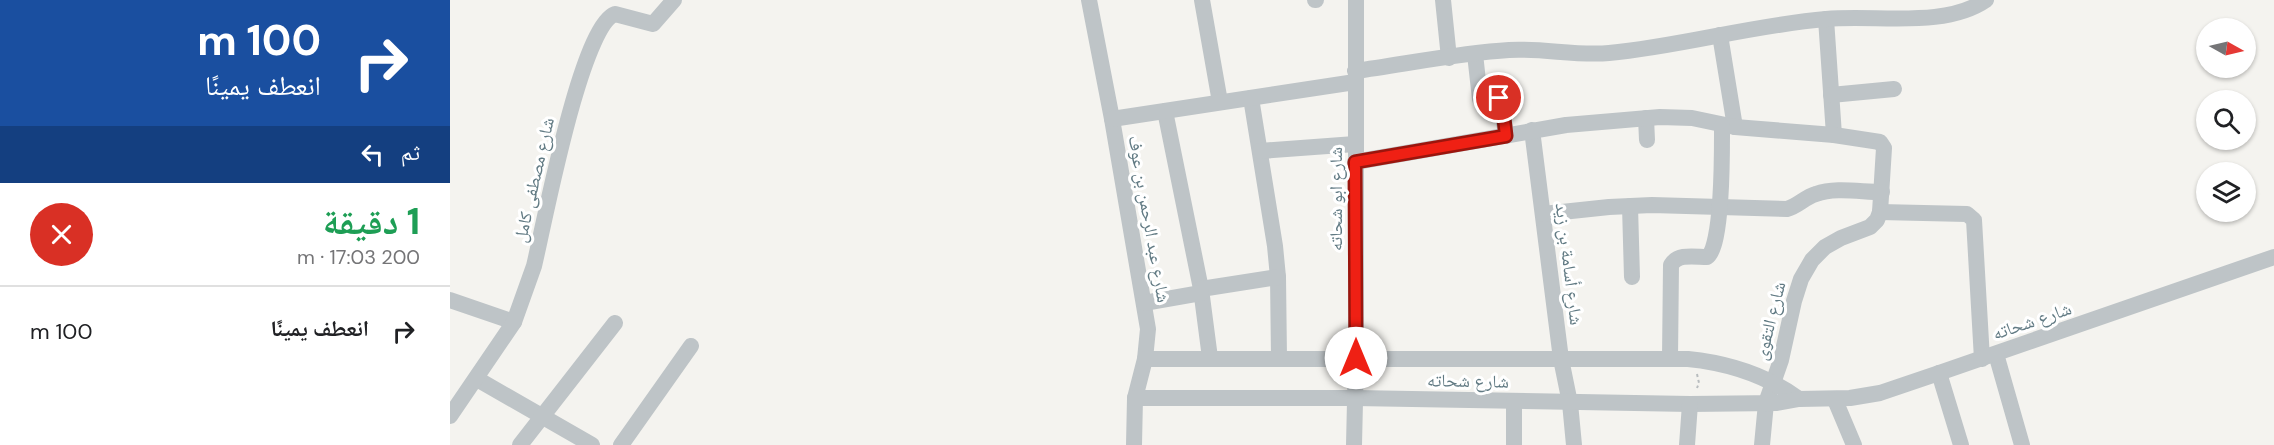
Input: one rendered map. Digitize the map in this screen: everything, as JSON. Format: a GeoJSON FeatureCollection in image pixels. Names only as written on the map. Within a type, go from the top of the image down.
{"type":"FeatureCollection","features":[{"type":"Feature","properties":{"kind":"street","name":"شارع مصطفى كامل"},"geometry":{"type":"LineString","coordinates":[[450,416],[514,322],[534,266],[577,85],[590,50],[610,16],[618,14],[653,24],[674,0]]}},
{"type":"Feature","properties":{"kind":"street","name":"شارع عبد الرحمن بن عوف"},"geometry":{"type":"LineString","coordinates":[[1089,0],[1148,329],[1145,360],[1136,398],[1134,445]]}},
{"type":"Feature","properties":{"kind":"street"},"geometry":{"type":"LineString","coordinates":[[1202,0],[1220,102]]}},
{"type":"Feature","properties":{"kind":"street","name":"شارع ابو شحاته"},"geometry":{"type":"LineString","coordinates":[[1354,445],[1356,0]]}},
{"type":"Feature","properties":{"kind":"street"},"geometry":{"type":"LineString","coordinates":[[1443,0],[1449,58]]}},
{"type":"Feature","properties":{"kind":"street"},"geometry":{"type":"LineString","coordinates":[[1112,119],[1251,98],[1475,54],[1533,49],[1592,54],[1611,53],[1773,24],[1863,16],[1932,17],[1962,11],[1986,0]]}},
{"type":"Feature","properties":{"kind":"street"},"geometry":{"type":"LineString","coordinates":[[1826,19],[1834,135]]}},
{"type":"Feature","properties":{"kind":"street"},"geometry":{"type":"LineString","coordinates":[[1670,358],[1671,265],[1678,257],[1711,255],[1720,207],[1729,126],[1720,35]]}},
{"type":"Feature","properties":{"kind":"street"},"geometry":{"type":"LineString","coordinates":[[1475,54],[1479,97],[1484,100],[1501,99],[1506,136]]}},
{"type":"Feature","properties":{"kind":"street"},"geometry":{"type":"LineString","coordinates":[[1831,95],[1894,89]]}},
{"type":"Feature","properties":{"kind":"street"},"geometry":{"type":"LineString","coordinates":[[1251,98],[1271,214],[1278,278],[1279,358]]}},
{"type":"Feature","properties":{"kind":"street"},"geometry":{"type":"LineString","coordinates":[[1165,111],[1201,291],[1210,358]]}},
{"type":"Feature","properties":{"kind":"street"},"geometry":{"type":"LineString","coordinates":[[1646,118],[1647,140]]}},
{"type":"Feature","properties":{"kind":"street"},"geometry":{"type":"LineString","coordinates":[[1355,162],[1532,130],[1646,118],[1692,118],[1729,126],[1878,141],[1884,148],[1880,213],[1967,214],[1974,220],[1989,356],[2022,445]]}},
{"type":"Feature","properties":{"kind":"street","name":"شارع أسامة بن زيد"},"geometry":{"type":"LineString","coordinates":[[1532,130],[1574,445]]}},
{"type":"Feature","properties":{"kind":"street"},"geometry":{"type":"LineString","coordinates":[[1260,151],[1355,144]]}},
{"type":"Feature","properties":{"kind":"street"},"geometry":{"type":"LineString","coordinates":[[1543,214],[1630,206],[1786,209],[1796,206],[1810,195],[1823,192],[1882,192]]}},
{"type":"Feature","properties":{"kind":"street"},"geometry":{"type":"LineString","coordinates":[[1630,206],[1632,277]]}},
{"type":"Feature","properties":{"kind":"street","name":"شارع التقوى"},"geometry":{"type":"LineString","coordinates":[[1762,445],[1766,403],[1787,337],[1801,279],[1812,260],[1825,247],[1870,227],[1880,213]]}},
{"type":"Feature","properties":{"kind":"street","name":"شارع شحاته"},"geometry":{"type":"LineString","coordinates":[[1136,398],[1355,398],[1570,403],[1693,398],[1766,403],[1799,399],[1835,400],[1880,393],[2274,257]]}},
{"type":"Feature","properties":{"kind":"street"},"geometry":{"type":"LineString","coordinates":[[1144,303],[1278,278]]}},
{"type":"Feature","properties":{"kind":"street"},"geometry":{"type":"LineString","coordinates":[[450,300],[514,322]]}},
{"type":"Feature","properties":{"kind":"street"},"geometry":{"type":"LineString","coordinates":[[520,445],[615,323]]}},
{"type":"Feature","properties":{"kind":"street"},"geometry":{"type":"LineString","coordinates":[[621,445],[691,346]]}},
{"type":"Feature","properties":{"kind":"street","name":"شارع شحاته"},"geometry":{"type":"LineString","coordinates":[[1145,360],[1688,358],[1729,365],[1747,371],[1799,399]]}},
{"type":"Feature","properties":{"kind":"street"},"geometry":{"type":"LineString","coordinates":[[1939,373],[1961,445]]}},
{"type":"Feature","properties":{"kind":"street"},"geometry":{"type":"LineString","coordinates":[[477,379],[592,445]]}},
{"type":"Feature","properties":{"kind":"street"},"geometry":{"type":"LineString","coordinates":[[1687,445],[1693,398]]}},
{"type":"Feature","properties":{"kind":"street"},"geometry":{"type":"LineString","coordinates":[[1835,400],[1854,445]]}},
{"type":"Feature","properties":{"kind":"street"},"geometry":{"type":"LineString","coordinates":[[1514,401],[1514,445]]}},
{"type":"Feature","properties":{"kind":"path"},"geometry":{"type":"LineString","coordinates":[[1688,358],[1699,378],[1693,398]]}},
{"type":"Feature","properties":{"kind":"route"},"geometry":{"type":"LineString","coordinates":[[1356,358],[1355,162],[1506,136],[1502,102],[1499,98]]}}]}
